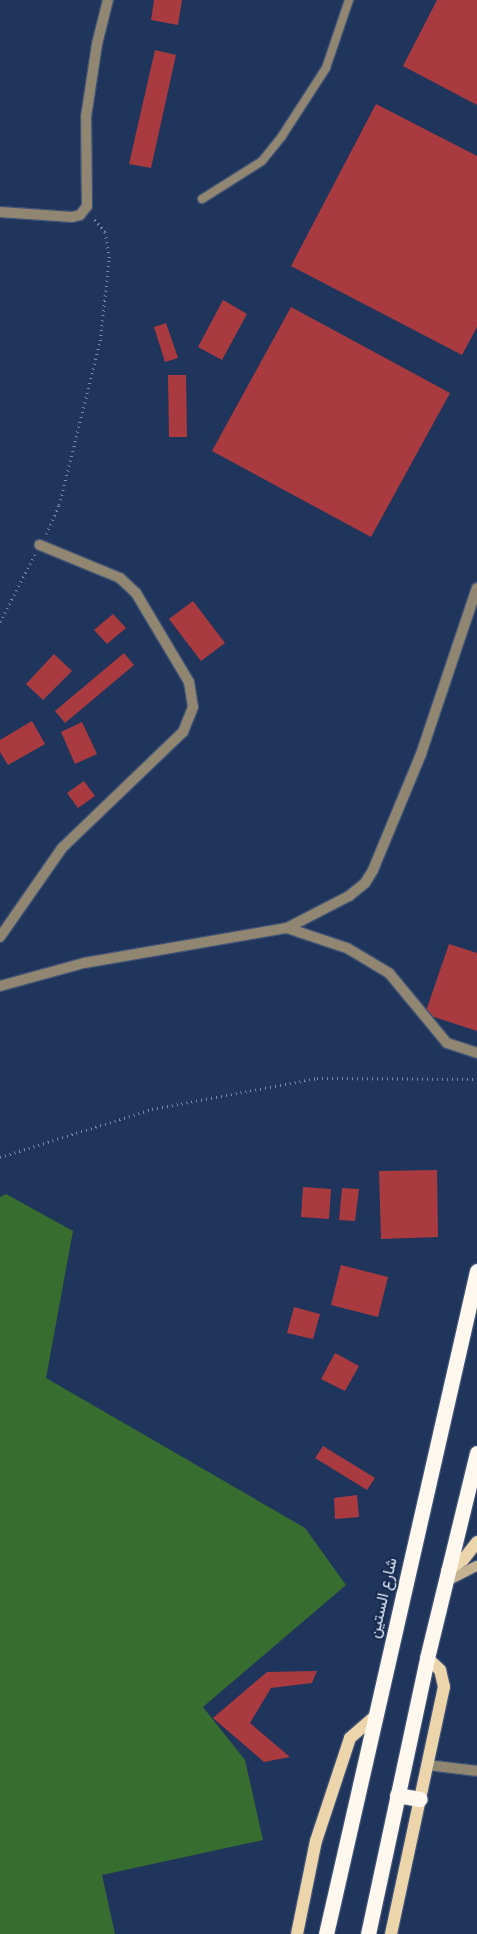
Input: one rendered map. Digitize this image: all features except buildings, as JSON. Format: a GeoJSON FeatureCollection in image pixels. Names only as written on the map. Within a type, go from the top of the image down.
{"type":"FeatureCollection","features":[{"type":"Feature","properties":{"kind":"highway","name":"شارع الستين"},"geometry":{"type":"LineString","coordinates":[[326,1934],[374,1716],[477,1271]]}},
{"type":"Feature","properties":{"kind":"highway"},"geometry":{"type":"LineString","coordinates":[[368,1934],[427,1658],[477,1453]]}},
{"type":"Feature","properties":{"kind":"highway"},"geometry":{"type":"LineString","coordinates":[[397,1795],[420,1799]]}},
{"type":"Feature","properties":{"kind":"main road"},"geometry":{"type":"LineString","coordinates":[[446,1576],[464,1560],[477,1542]]}},
{"type":"Feature","properties":{"kind":"main road"},"geometry":{"type":"LineString","coordinates":[[392,1934],[444,1687],[440,1670],[427,1658]]}},
{"type":"Feature","properties":{"kind":"main road"},"geometry":{"type":"LineString","coordinates":[[297,1934],[316,1841],[350,1738],[374,1716]]}},
{"type":"Feature","properties":{"kind":"street"},"geometry":{"type":"LineString","coordinates":[[0,212],[72,217],[85,210],[88,198],[86,117],[97,44],[108,0]]}},
{"type":"Feature","properties":{"kind":"street"},"geometry":{"type":"LineString","coordinates":[[0,937],[62,848],[183,732],[194,707],[189,682],[136,593],[120,578],[40,545]]}},
{"type":"Feature","properties":{"kind":"street"},"geometry":{"type":"LineString","coordinates":[[0,986],[84,963],[287,928],[349,896],[373,870],[421,754],[477,588]]}},
{"type":"Feature","properties":{"kind":"street"},"geometry":{"type":"LineString","coordinates":[[287,928],[346,948],[389,973],[442,1038],[477,1053]]}},
{"type":"Feature","properties":{"kind":"street"},"geometry":{"type":"LineString","coordinates":[[446,1576],[477,1566]]}},
{"type":"Feature","properties":{"kind":"street"},"geometry":{"type":"LineString","coordinates":[[427,1766],[477,1770]]}},
{"type":"Feature","properties":{"kind":"lane"},"geometry":{"type":"LineString","coordinates":[[202,199],[262,161],[282,136],[326,68],[349,0]]}},
{"type":"Feature","properties":{"kind":"path"},"geometry":{"type":"LineString","coordinates":[[0,622],[59,505],[90,386],[104,313],[108,243],[99,223],[85,210]]}},
{"type":"Feature","properties":{"kind":"path"},"geometry":{"type":"LineString","coordinates":[[0,1157],[152,1109],[317,1078],[477,1079]]}},
{"type":"Feature","properties":{"kind":"green space"},"geometry":{"type":"Polygon","coordinates":[[[6,1194],[73,1231],[46,1378],[305,1528],[346,1585],[203,1707],[245,1760],[263,1840],[102,1875],[115,1934],[0,1934],[0,1197],[6,1194]]]}}]}
